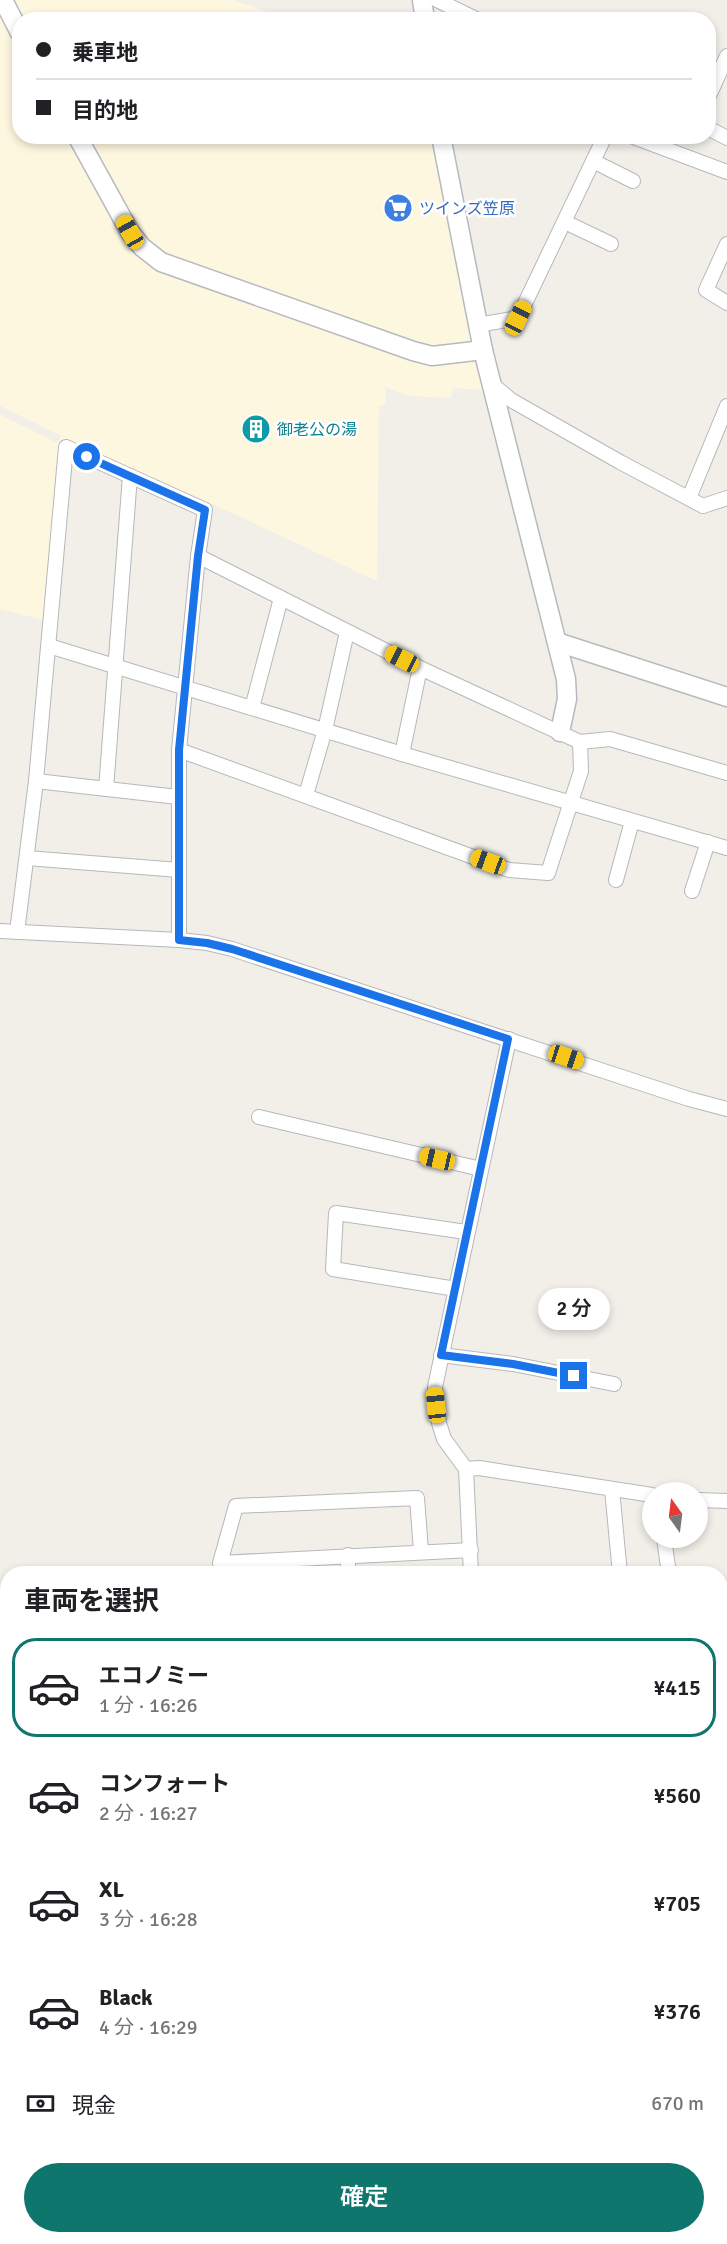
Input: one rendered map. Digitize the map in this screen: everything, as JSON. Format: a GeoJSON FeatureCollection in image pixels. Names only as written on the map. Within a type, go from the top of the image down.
{"type":"FeatureCollection","features":[{"type":"Feature","properties":{"kind":"street"},"geometry":{"type":"LineString","coordinates":[[3,0],[12,17]]}},
{"type":"Feature","properties":{"kind":"street"},"geometry":{"type":"LineString","coordinates":[[437,0],[462,12]]}},
{"type":"Feature","properties":{"kind":"street"},"geometry":{"type":"LineString","coordinates":[[716,81],[727,57]]}},
{"type":"Feature","properties":{"kind":"street"},"geometry":{"type":"LineString","coordinates":[[81,144],[130,232],[142,247],[161,262],[413,351],[432,356],[483,350]]}},
{"type":"Feature","properties":{"kind":"street"},"geometry":{"type":"LineString","coordinates":[[443,144],[483,350],[566,679],[567,699],[560,732]]}},
{"type":"Feature","properties":{"kind":"street"},"geometry":{"type":"LineString","coordinates":[[478,325],[518,318],[601,144]]}},
{"type":"Feature","properties":{"kind":"street"},"geometry":{"type":"LineString","coordinates":[[652,144],[727,172]]}},
{"type":"Feature","properties":{"kind":"street"},"geometry":{"type":"LineString","coordinates":[[593,161],[633,181]]}},
{"type":"Feature","properties":{"kind":"street"},"geometry":{"type":"LineString","coordinates":[[565,222],[611,244]]}},
{"type":"Feature","properties":{"kind":"street"},"geometry":{"type":"LineString","coordinates":[[727,244],[706,290],[727,303]]}},
{"type":"Feature","properties":{"kind":"street"},"geometry":{"type":"LineString","coordinates":[[492,384],[511,400],[703,506],[727,498]]}},
{"type":"Feature","properties":{"kind":"street"},"geometry":{"type":"LineString","coordinates":[[689,498],[727,406]]}},
{"type":"Feature","properties":{"kind":"street"},"geometry":{"type":"LineString","coordinates":[[17,932],[36,781],[66,447],[205,510],[198,556],[179,750],[179,940]]}},
{"type":"Feature","properties":{"kind":"street"},"geometry":{"type":"LineString","coordinates":[[106,789],[130,476]]}},
{"type":"Feature","properties":{"kind":"street"},"geometry":{"type":"LineString","coordinates":[[198,556],[420,668],[580,742],[610,739],[727,773]]}},
{"type":"Feature","properties":{"kind":"street"},"geometry":{"type":"LineString","coordinates":[[252,708],[281,598]]}},
{"type":"Feature","properties":{"kind":"street"},"geometry":{"type":"LineString","coordinates":[[306,795],[325,730],[347,632]]}},
{"type":"Feature","properties":{"kind":"street"},"geometry":{"type":"LineString","coordinates":[[557,642],[727,697]]}},
{"type":"Feature","properties":{"kind":"street"},"geometry":{"type":"LineString","coordinates":[[49,646],[402,754],[727,848]]}},
{"type":"Feature","properties":{"kind":"street"},"geometry":{"type":"LineString","coordinates":[[402,754],[420,668]]}},
{"type":"Feature","properties":{"kind":"street"},"geometry":{"type":"LineString","coordinates":[[179,750],[509,870],[548,873],[581,771],[580,742]]}},
{"type":"Feature","properties":{"kind":"street"},"geometry":{"type":"LineString","coordinates":[[36,781],[178,796]]}},
{"type":"Feature","properties":{"kind":"street"},"geometry":{"type":"LineString","coordinates":[[616,880],[632,821]]}},
{"type":"Feature","properties":{"kind":"street"},"geometry":{"type":"LineString","coordinates":[[692,891],[708,842]]}},
{"type":"Feature","properties":{"kind":"street"},"geometry":{"type":"LineString","coordinates":[[27,858],[179,870]]}},
{"type":"Feature","properties":{"kind":"street"},"geometry":{"type":"LineString","coordinates":[[0,931],[179,940],[232,949],[508,1039],[726,1106]]}},
{"type":"Feature","properties":{"kind":"street"},"geometry":{"type":"LineString","coordinates":[[471,1566],[466,1469],[444,1439],[439,1423],[435,1387],[508,1039]]}},
{"type":"Feature","properties":{"kind":"street"},"geometry":{"type":"LineString","coordinates":[[259,1117],[481,1169]]}},
{"type":"Feature","properties":{"kind":"street"},"geometry":{"type":"LineString","coordinates":[[456,1288],[333,1269],[336,1213],[466,1232]]}},
{"type":"Feature","properties":{"kind":"street"},"geometry":{"type":"LineString","coordinates":[[441,1355],[513,1364],[614,1384]]}},
{"type":"Feature","properties":{"kind":"street"},"geometry":{"type":"LineString","coordinates":[[466,1469],[479,1468],[642,1494]]}},
{"type":"Feature","properties":{"kind":"street"},"geometry":{"type":"LineString","coordinates":[[612,1489],[619,1566]]}},
{"type":"Feature","properties":{"kind":"street"},"geometry":{"type":"LineString","coordinates":[[220,1566],[236,1506],[417,1498],[421,1551]]}},
{"type":"Feature","properties":{"kind":"street"},"geometry":{"type":"LineString","coordinates":[[708,1500],[727,1501]]}},
{"type":"Feature","properties":{"kind":"street"},"geometry":{"type":"LineString","coordinates":[[665,1548],[668,1566]]}},
{"type":"Feature","properties":{"kind":"street"},"geometry":{"type":"LineString","coordinates":[[240,1566],[348,1556],[471,1550]]}},
{"type":"Feature","properties":{"kind":"street"},"geometry":{"type":"LineString","coordinates":[[348,1556],[348,1566]]}},
{"type":"Feature","properties":{"kind":"shaded area"},"geometry":{"type":"Polygon","coordinates":[[[0,0],[233,0],[268,12],[12,12],[12,144],[433,144],[471,333],[472,352],[482,390],[453,388],[451,398],[409,396],[385,387],[386,404],[379,406],[377,581],[215,505],[65,439],[60,442],[44,620],[0,609],[0,415],[57,443],[62,436],[0,406],[0,0]]]}},
{"type":"Feature","properties":{"kind":"place","name":"ツインズ笠原"},"geometry":{"type":"Point","coordinates":[398,208]}},
{"type":"Feature","properties":{"kind":"place","name":"御老公の湯"},"geometry":{"type":"Point","coordinates":[256,429]}},
{"type":"Feature","properties":{"kind":"route"},"geometry":{"type":"LineString","coordinates":[[87,457],[205,510],[198,556],[179,750],[179,940],[232,949],[508,1039],[441,1355],[513,1364],[574,1376]]}}]}
